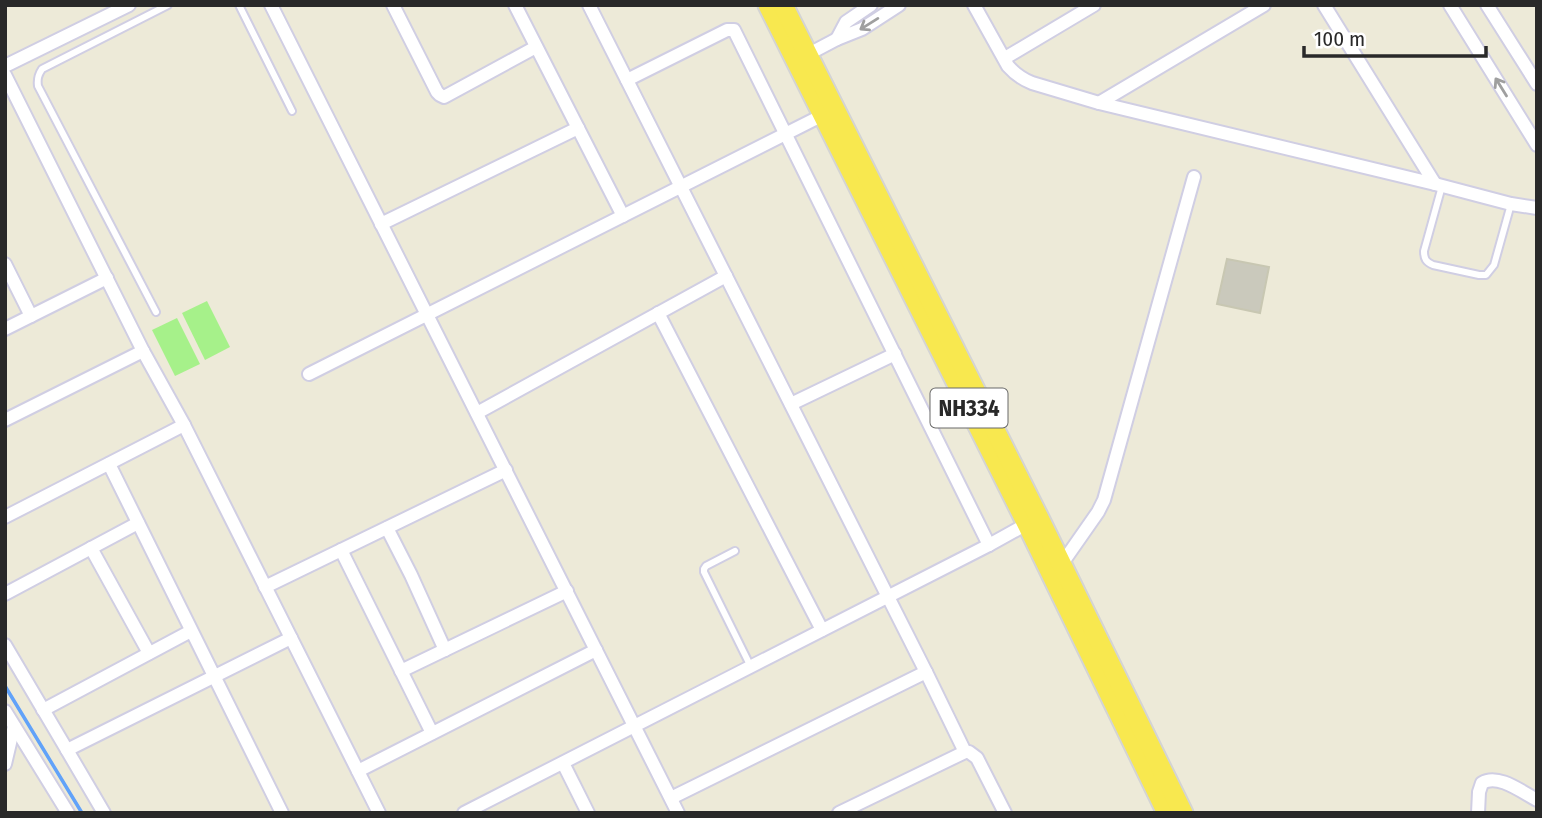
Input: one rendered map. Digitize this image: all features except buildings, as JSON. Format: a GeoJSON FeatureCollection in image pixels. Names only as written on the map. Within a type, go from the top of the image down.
{"type":"FeatureCollection","features":[{"type":"Feature","properties":{"kind":"highway","name":"NH334"},"geometry":{"type":"LineString","coordinates":[[768,5],[802,57],[1040,518],[1183,813]]}},
{"type":"Feature","properties":{"kind":"highway","name":"NH334"},"geometry":{"type":"LineString","coordinates":[[783,5],[823,115],[1027,524],[1167,813]]}},
{"type":"Feature","properties":{"kind":"street"},"geometry":{"type":"LineString","coordinates":[[5,66],[129,5]]}},
{"type":"Feature","properties":{"kind":"street"},"geometry":{"type":"LineString","coordinates":[[271,5],[678,813]]}},
{"type":"Feature","properties":{"kind":"street"},"geometry":{"type":"LineString","coordinates":[[393,5],[443,97],[536,47]]}},
{"type":"Feature","properties":{"kind":"street"},"geometry":{"type":"LineString","coordinates":[[515,5],[623,216]]}},
{"type":"Feature","properties":{"kind":"street"},"geometry":{"type":"LineString","coordinates":[[589,5],[965,752]]}},
{"type":"Feature","properties":{"kind":"street"},"geometry":{"type":"LineString","coordinates":[[836,39],[846,22],[871,5]]}},
{"type":"Feature","properties":{"kind":"street"},"geometry":{"type":"LineString","coordinates":[[802,57],[862,29],[899,5]]}},
{"type":"Feature","properties":{"kind":"street"},"geometry":{"type":"LineString","coordinates":[[974,5],[1014,73],[1023,79],[1099,103],[1511,204],[1537,208]]}},
{"type":"Feature","properties":{"kind":"street"},"geometry":{"type":"LineString","coordinates":[[1005,58],[1094,5]]}},
{"type":"Feature","properties":{"kind":"street"},"geometry":{"type":"LineString","coordinates":[[1099,103],[1264,5]]}},
{"type":"Feature","properties":{"kind":"street"},"geometry":{"type":"LineString","coordinates":[[1324,5],[1439,185]]}},
{"type":"Feature","properties":{"kind":"street"},"geometry":{"type":"LineString","coordinates":[[1450,5],[1537,145]]}},
{"type":"Feature","properties":{"kind":"street"},"geometry":{"type":"LineString","coordinates":[[1487,5],[1537,84]]}},
{"type":"Feature","properties":{"kind":"street"},"geometry":{"type":"LineString","coordinates":[[627,80],[727,30],[734,30],[989,545]]}},
{"type":"Feature","properties":{"kind":"street"},"geometry":{"type":"LineString","coordinates":[[1525,65],[1537,57]]}},
{"type":"Feature","properties":{"kind":"street"},"geometry":{"type":"LineString","coordinates":[[5,75],[379,813]]}},
{"type":"Feature","properties":{"kind":"street"},"geometry":{"type":"LineString","coordinates":[[309,374],[823,115]]}},
{"type":"Feature","properties":{"kind":"street"},"geometry":{"type":"LineString","coordinates":[[381,224],[578,128]]}},
{"type":"Feature","properties":{"kind":"street"},"geometry":{"type":"LineString","coordinates":[[1061,565],[1104,500],[1194,177]]}},
{"type":"Feature","properties":{"kind":"street"},"geometry":{"type":"LineString","coordinates":[[5,264],[32,316]]}},
{"type":"Feature","properties":{"kind":"street"},"geometry":{"type":"LineString","coordinates":[[477,413],[726,276]]}},
{"type":"Feature","properties":{"kind":"street"},"geometry":{"type":"LineString","coordinates":[[5,329],[107,278]]}},
{"type":"Feature","properties":{"kind":"street"},"geometry":{"type":"LineString","coordinates":[[658,313],[822,630]]}},
{"type":"Feature","properties":{"kind":"street"},"geometry":{"type":"LineString","coordinates":[[5,420],[143,351]]}},
{"type":"Feature","properties":{"kind":"street"},"geometry":{"type":"LineString","coordinates":[[791,404],[895,354]]}},
{"type":"Feature","properties":{"kind":"street"},"geometry":{"type":"LineString","coordinates":[[5,517],[184,425]]}},
{"type":"Feature","properties":{"kind":"street"},"geometry":{"type":"LineString","coordinates":[[109,464],[279,812]]}},
{"type":"Feature","properties":{"kind":"street"},"geometry":{"type":"LineString","coordinates":[[265,587],[506,470]]}},
{"type":"Feature","properties":{"kind":"street"},"geometry":{"type":"LineString","coordinates":[[5,594],[138,523]]}},
{"type":"Feature","properties":{"kind":"street"},"geometry":{"type":"LineString","coordinates":[[464,813],[1027,524]]}},
{"type":"Feature","properties":{"kind":"street"},"geometry":{"type":"LineString","coordinates":[[387,528],[445,650]]}},
{"type":"Feature","properties":{"kind":"street"},"geometry":{"type":"LineString","coordinates":[[91,548],[149,653]]}},
{"type":"Feature","properties":{"kind":"street"},"geometry":{"type":"LineString","coordinates":[[341,550],[432,733]]}},
{"type":"Feature","properties":{"kind":"street"},"geometry":{"type":"LineString","coordinates":[[401,671],[566,591]]}},
{"type":"Feature","properties":{"kind":"street"},"geometry":{"type":"LineString","coordinates":[[43,710],[191,631]]}},
{"type":"Feature","properties":{"kind":"street"},"geometry":{"type":"LineString","coordinates":[[67,750],[290,638]]}},
{"type":"Feature","properties":{"kind":"street"},"geometry":{"type":"LineString","coordinates":[[5,645],[104,813]]}},
{"type":"Feature","properties":{"kind":"street"},"geometry":{"type":"LineString","coordinates":[[358,771],[596,650]]}},
{"type":"Feature","properties":{"kind":"street"},"geometry":{"type":"LineString","coordinates":[[671,798],[926,672]]}},
{"type":"Feature","properties":{"kind":"street"},"geometry":{"type":"LineString","coordinates":[[5,711],[68,813]]}},
{"type":"Feature","properties":{"kind":"street"},"geometry":{"type":"LineString","coordinates":[[5,764],[14,726]]}},
{"type":"Feature","properties":{"kind":"street"},"geometry":{"type":"LineString","coordinates":[[839,813],[965,752],[970,752],[977,758],[1005,813]]}},
{"type":"Feature","properties":{"kind":"street"},"geometry":{"type":"LineString","coordinates":[[563,763],[588,813]]}},
{"type":"Feature","properties":{"kind":"street"},"geometry":{"type":"LineString","coordinates":[[1478,813],[1479,792],[1482,783],[1488,779],[1497,780],[1537,800]]}},
{"type":"Feature","properties":{"kind":"lane"},"geometry":{"type":"LineString","coordinates":[[156,312],[37,80],[42,69],[168,5]]}},
{"type":"Feature","properties":{"kind":"lane"},"geometry":{"type":"LineString","coordinates":[[239,5],[292,111]]}},
{"type":"Feature","properties":{"kind":"lane"},"geometry":{"type":"LineString","coordinates":[[1439,185],[1424,251],[1424,258],[1433,265],[1486,275],[1494,265],[1511,204]]}},
{"type":"Feature","properties":{"kind":"lane"},"geometry":{"type":"LineString","coordinates":[[735,551],[706,566],[704,572],[751,667]]}},
{"type":"Feature","properties":{"kind":"green space"},"geometry":{"type":"Polygon","coordinates":[[[207,301],[230,347],[205,360],[182,313],[207,301]]]}},
{"type":"Feature","properties":{"kind":"green space"},"geometry":{"type":"Polygon","coordinates":[[[177,318],[200,364],[175,376],[152,330],[177,318]]]}},
{"type":"Feature","properties":{"kind":"waterway"},"geometry":{"type":"LineString","coordinates":[[5,686],[82,813]]}}]}
